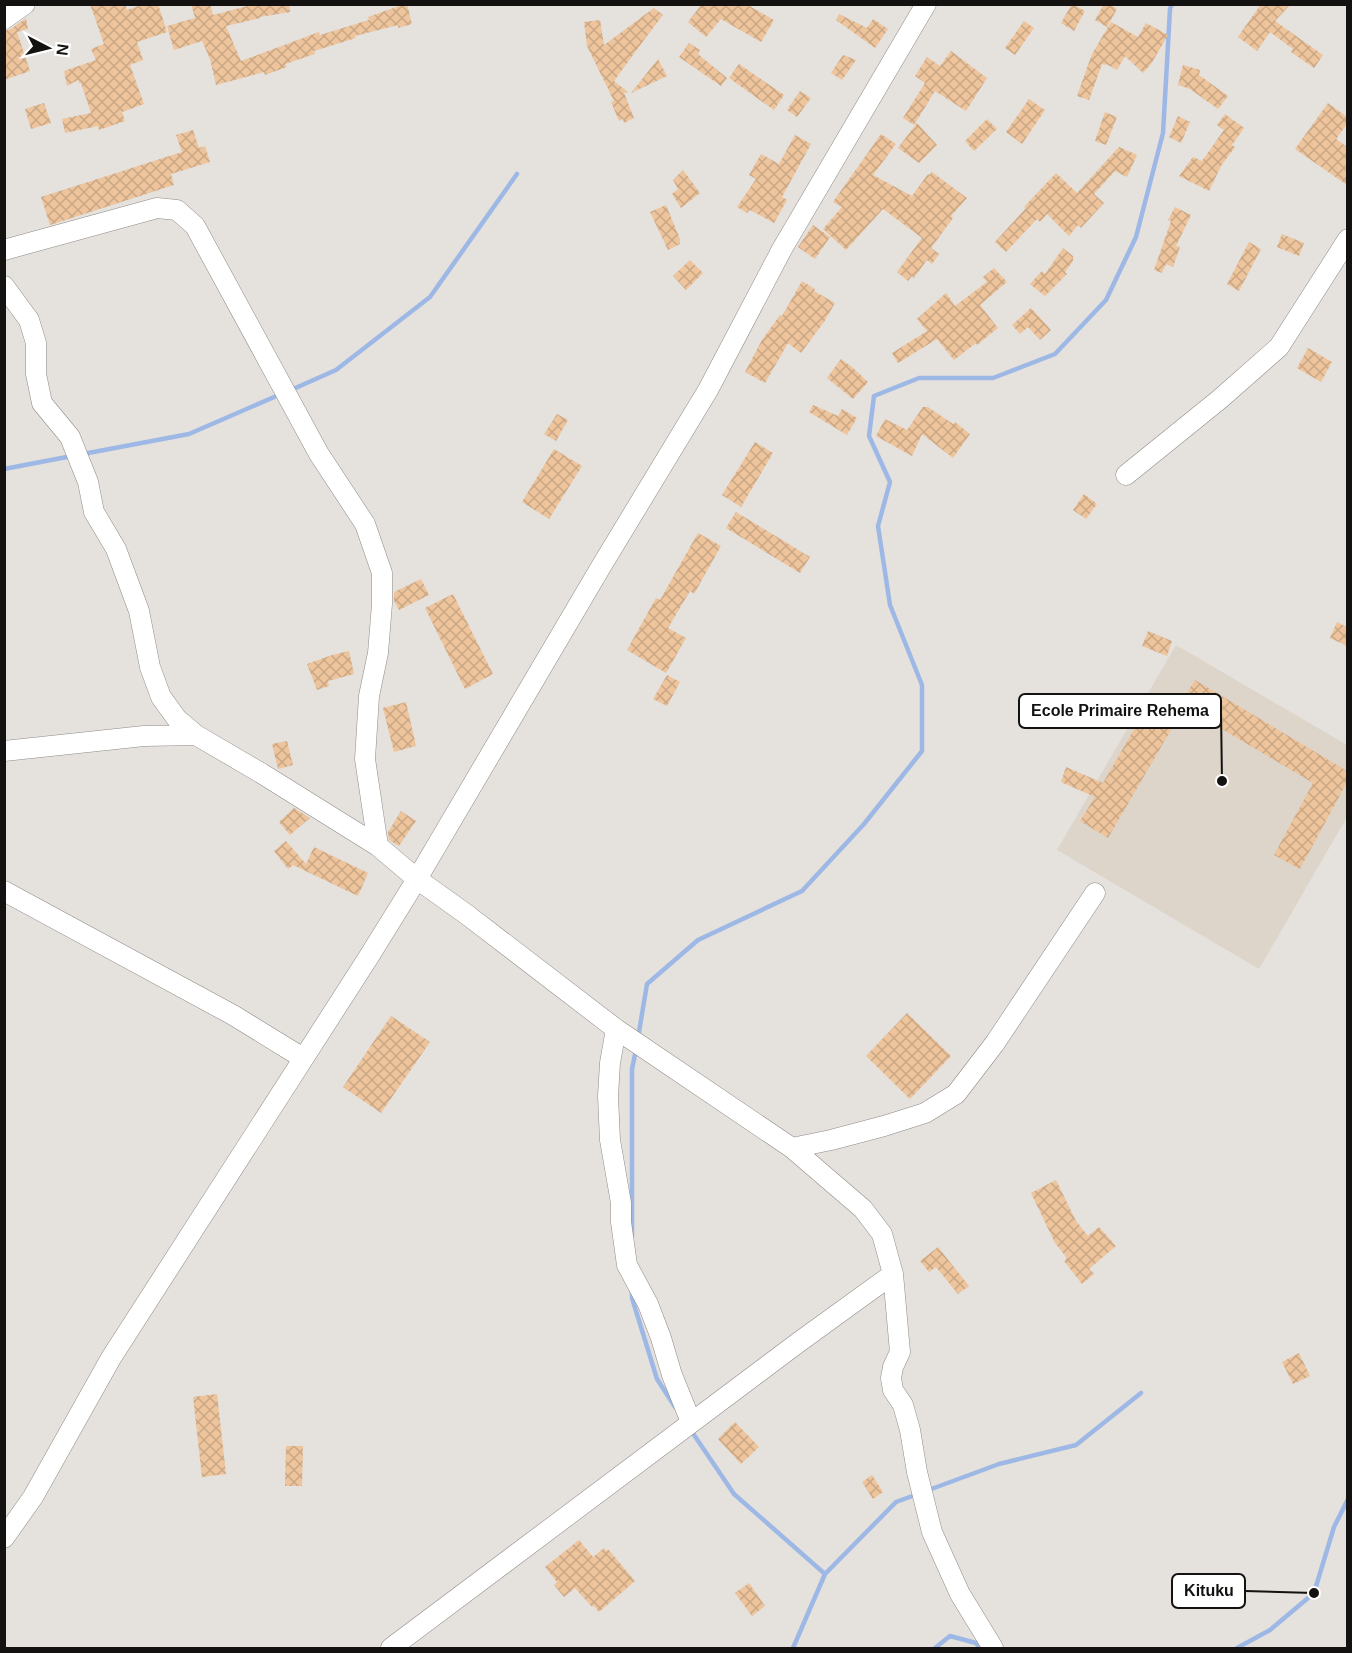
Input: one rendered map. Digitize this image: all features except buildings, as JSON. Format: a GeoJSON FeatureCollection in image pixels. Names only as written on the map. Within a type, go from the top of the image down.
{"type":"FeatureCollection","features":[{"type":"Feature","properties":{"kind":"street"},"geometry":{"type":"LineString","coordinates":[[4,19],[25,4]]}},
{"type":"Feature","properties":{"kind":"street"},"geometry":{"type":"LineString","coordinates":[[4,1538],[33,1497],[111,1358],[417,879],[708,390],[782,249],[926,4]]}},
{"type":"Feature","properties":{"kind":"street"},"geometry":{"type":"LineString","coordinates":[[4,250],[157,208],[177,210],[195,226],[319,454],[365,524],[382,573],[378,653],[369,696],[365,759],[378,846]]}},
{"type":"Feature","properties":{"kind":"street"},"geometry":{"type":"LineString","coordinates":[[1126,474],[1220,399],[1279,346],[1347,239]]}},
{"type":"Feature","properties":{"kind":"street"},"geometry":{"type":"LineString","coordinates":[[4,286],[29,320],[36,343],[36,374],[42,403],[70,437],[88,482],[94,512],[116,549],[140,611],[150,667],[162,697],[177,719],[196,735],[378,846],[417,879],[541,970],[616,1029],[792,1148],[863,1209],[882,1234],[893,1274],[900,1352],[893,1367],[891,1378],[893,1390],[903,1405],[910,1430],[917,1472],[932,1532],[960,1594],[993,1648]]}},
{"type":"Feature","properties":{"kind":"street"},"geometry":{"type":"LineString","coordinates":[[4,751],[144,736],[196,735]]}},
{"type":"Feature","properties":{"kind":"street"},"geometry":{"type":"LineString","coordinates":[[4,891],[233,1015],[303,1058]]}},
{"type":"Feature","properties":{"kind":"street"},"geometry":{"type":"LineString","coordinates":[[792,1148],[874,1129],[925,1113],[956,1094],[995,1043],[1095,893]]}},
{"type":"Feature","properties":{"kind":"street"},"geometry":{"type":"LineString","coordinates":[[616,1029],[610,1063],[608,1096],[610,1140],[621,1203],[621,1222],[627,1265],[648,1304],[691,1422]]}},
{"type":"Feature","properties":{"kind":"street"},"geometry":{"type":"LineString","coordinates":[[391,1648],[691,1422],[893,1274]]}},
{"type":"Feature","properties":{"kind":"shaded area"},"geometry":{"type":"Polygon","coordinates":[[[1176,645],[1347,745],[1347,817],[1259,969],[1057,850],[1176,645]]]}},
{"type":"Feature","properties":{"kind":"waterway"},"geometry":{"type":"LineString","coordinates":[[638,1038],[647,984],[698,940],[802,891],[864,824],[922,751],[922,685],[890,605],[878,526],[890,482],[869,436],[874,396],[919,378],[993,378],[1055,354],[1106,300],[1136,237],[1163,133],[1172,4]]}},
{"type":"Feature","properties":{"kind":"waterway"},"geometry":{"type":"LineString","coordinates":[[291,390],[336,370],[430,297],[517,174]]}},
{"type":"Feature","properties":{"kind":"waterway"},"geometry":{"type":"LineString","coordinates":[[83,454],[189,434],[281,394]]}},
{"type":"Feature","properties":{"kind":"waterway"},"geometry":{"type":"LineString","coordinates":[[4,469],[72,456]]}},
{"type":"Feature","properties":{"kind":"waterway"},"geometry":{"type":"LineString","coordinates":[[632,1236],[632,1069],[636,1050]]}},
{"type":"Feature","properties":{"kind":"waterway"},"geometry":{"type":"LineString","coordinates":[[632,1289],[632,1298],[657,1379],[675,1407]]}},
{"type":"Feature","properties":{"kind":"waterway"},"geometry":{"type":"LineString","coordinates":[[926,1491],[999,1464],[1076,1445],[1141,1393]]}},
{"type":"Feature","properties":{"kind":"waterway"},"geometry":{"type":"LineString","coordinates":[[690,1429],[734,1494],[825,1574]]}},
{"type":"Feature","properties":{"kind":"waterway"},"geometry":{"type":"LineString","coordinates":[[793,1648],[825,1574],[896,1502],[918,1494]]}},
{"type":"Feature","properties":{"kind":"waterway"},"geometry":{"type":"LineString","coordinates":[[1237,1648],[1270,1630],[1314,1593],[1334,1527],[1348,1499]]}},
{"type":"Feature","properties":{"kind":"waterway"},"geometry":{"type":"LineString","coordinates":[[935,1648],[950,1636],[976,1643],[980,1648]]}},
{"type":"Feature","properties":{"kind":"place","name":"Ecole Primaire Rehema"},"geometry":{"type":"Point","coordinates":[1222,781]}},
{"type":"Feature","properties":{"kind":"place","name":"Kituku"},"geometry":{"type":"Point","coordinates":[1314,1593]}}]}
